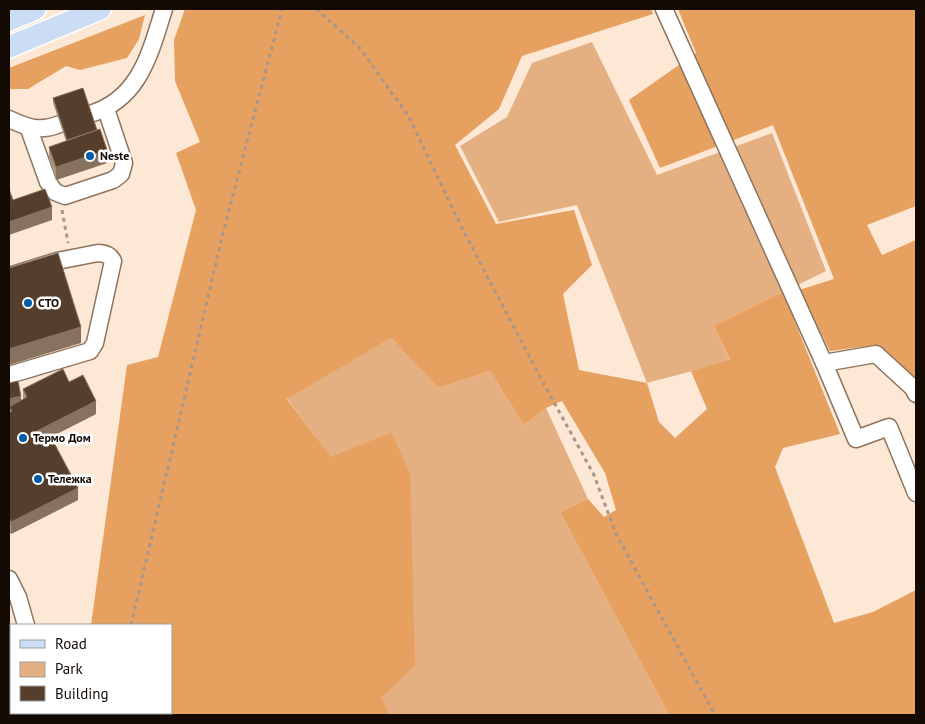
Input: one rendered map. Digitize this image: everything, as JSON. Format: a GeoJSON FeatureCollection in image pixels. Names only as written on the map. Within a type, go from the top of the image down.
{"type":"FeatureCollection","features":[{"type":"Feature","properties":{"kind":"main road"},"geometry":{"type":"LineString","coordinates":[[9,20],[35,9]]}},
{"type":"Feature","properties":{"kind":"main road"},"geometry":{"type":"LineString","coordinates":[[9,47],[100,9]]}},
{"type":"Feature","properties":{"kind":"lane"},"geometry":{"type":"LineString","coordinates":[[90,114],[106,109],[126,92],[140,75],[148,60],[164,9]]}},
{"type":"Feature","properties":{"kind":"lane"},"geometry":{"type":"LineString","coordinates":[[664,9],[824,363],[856,439],[889,426],[916,493]]}},
{"type":"Feature","properties":{"kind":"lane"},"geometry":{"type":"LineString","coordinates":[[29,129],[48,182],[59,195],[65,196],[113,180],[121,174],[124,162],[106,109]]}},
{"type":"Feature","properties":{"kind":"lane"},"geometry":{"type":"LineString","coordinates":[[9,119],[29,129],[47,129],[60,124]]}},
{"type":"Feature","properties":{"kind":"lane"},"geometry":{"type":"LineString","coordinates":[[9,276],[71,259],[104,253],[111,257],[113,262],[95,343],[90,350],[83,354],[9,375]]}},
{"type":"Feature","properties":{"kind":"lane"},"geometry":{"type":"LineString","coordinates":[[824,363],[876,354],[913,388],[916,394]]}},
{"type":"Feature","properties":{"kind":"lane"},"geometry":{"type":"LineString","coordinates":[[9,579],[18,597],[26,624]]}},
{"type":"Feature","properties":{"kind":"path"},"geometry":{"type":"LineString","coordinates":[[131,624],[223,233],[282,9]]}},
{"type":"Feature","properties":{"kind":"path"},"geometry":{"type":"LineString","coordinates":[[316,9],[359,47],[410,117],[462,228],[594,475],[616,534],[715,715]]}},
{"type":"Feature","properties":{"kind":"path"},"geometry":{"type":"LineString","coordinates":[[59,195],[71,259]]}},
{"type":"Feature","properties":{"kind":"green space"},"geometry":{"type":"Polygon","coordinates":[[[592,42],[657,175],[772,133],[826,271],[714,326],[730,361],[647,383],[577,205],[499,222],[460,146],[507,117],[532,63],[592,42]]]}},
{"type":"Feature","properties":{"kind":"green space"},"geometry":{"type":"Polygon","coordinates":[[[391,338],[438,388],[490,371],[524,425],[546,408],[588,499],[560,512],[669,715],[390,715],[380,698],[391,432],[331,458],[287,398],[391,338]]]}},
{"type":"Feature","properties":{"kind":"shaded area"},"geometry":{"type":"Polygon","coordinates":[[[185,9],[651,9],[653,14],[522,56],[499,109],[455,145],[496,224],[574,210],[592,265],[563,294],[579,370],[647,383],[659,422],[675,438],[707,409],[691,371],[730,360],[714,326],[783,292],[840,434],[783,448],[775,467],[834,623],[873,612],[916,590],[916,715],[669,715],[560,512],[588,499],[604,517],[616,510],[605,473],[562,401],[546,408],[524,425],[490,371],[438,388],[391,338],[287,399],[331,457],[391,432],[410,473],[415,665],[381,698],[390,715],[79,715],[172,714],[172,624],[91,624],[127,365],[158,357],[196,210],[176,153],[200,142],[175,81],[174,40],[185,9]]]}},
{"type":"Feature","properties":{"kind":"shaded area"},"geometry":{"type":"Polygon","coordinates":[[[678,9],[916,9],[916,206],[867,225],[882,255],[916,240],[916,378],[876,345],[830,351],[799,290],[834,279],[773,125],[660,168],[629,100],[696,53],[678,9]]]}},
{"type":"Feature","properties":{"kind":"shaded area"},"geometry":{"type":"Polygon","coordinates":[[[145,15],[139,39],[127,58],[80,70],[66,66],[28,89],[9,89],[9,68],[145,15]]]}},
{"type":"Feature","properties":{"kind":"building"},"geometry":{"type":"Polygon","coordinates":[[[83,88],[97,130],[67,140],[53,98],[83,88]]]}},
{"type":"Feature","properties":{"kind":"building"},"geometry":{"type":"Polygon","coordinates":[[[100,129],[107,150],[56,167],[49,147],[100,129]]]}},
{"type":"Feature","properties":{"kind":"building"},"geometry":{"type":"Polygon","coordinates":[[[9,189],[13,200],[45,189],[52,207],[9,222],[9,189]]]}},
{"type":"Feature","properties":{"kind":"building"},"geometry":{"type":"Polygon","coordinates":[[[58,253],[81,327],[9,349],[9,268],[58,253]]]}},
{"type":"Feature","properties":{"kind":"building","name":"Тележка"},"geometry":{"type":"Polygon","coordinates":[[[63,369],[69,382],[83,375],[96,401],[35,432],[42,444],[52,439],[78,488],[11,522],[9,517],[9,413],[12,411],[9,407],[27,397],[23,389],[63,369]]]}},
{"type":"Feature","properties":{"kind":"building"},"geometry":{"type":"Polygon","coordinates":[[[18,381],[21,396],[9,399],[9,383],[18,381]]]}},
{"type":"Feature","properties":{"kind":"place","name":"Neste"},"geometry":{"type":"Point","coordinates":[90,156]}},
{"type":"Feature","properties":{"kind":"place","name":"СТО"},"geometry":{"type":"Point","coordinates":[28,303]}},
{"type":"Feature","properties":{"kind":"place","name":"Термо Дом"},"geometry":{"type":"Point","coordinates":[23,438]}},
{"type":"Feature","properties":{"kind":"place","name":"Тележка"},"geometry":{"type":"Point","coordinates":[38,479]}}]}
